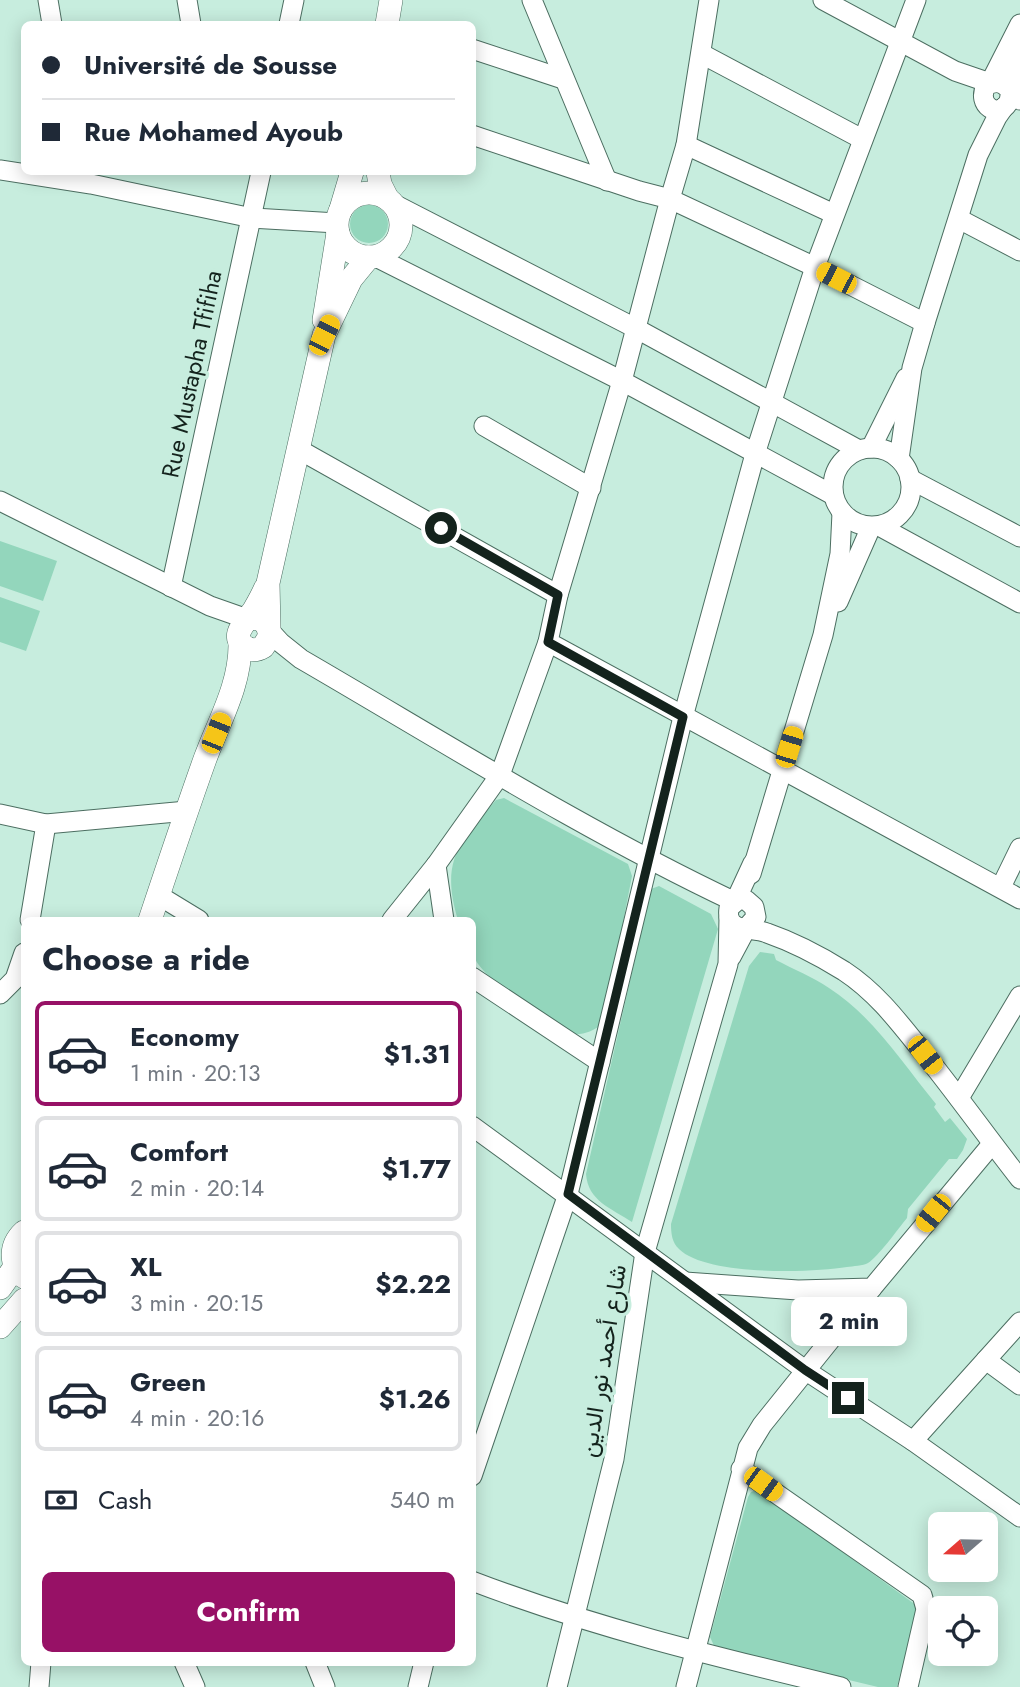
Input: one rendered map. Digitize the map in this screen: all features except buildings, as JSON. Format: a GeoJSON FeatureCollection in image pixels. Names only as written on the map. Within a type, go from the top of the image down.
{"type":"FeatureCollection","features":[{"type":"Feature","properties":{"kind":"main road"},"geometry":{"type":"LineString","coordinates":[[236,683],[268,636],[268,583],[324,335],[324,313],[339,222],[351,175]]}},
{"type":"Feature","properties":{"kind":"main road"},"geometry":{"type":"LineString","coordinates":[[378,175],[380,184],[391,201],[401,225],[400,236],[386,253],[373,257],[359,256],[350,250],[339,222],[348,201],[367,193],[391,201]]}},
{"type":"Feature","properties":{"kind":"main road"},"geometry":{"type":"LineString","coordinates":[[324,335],[351,279],[373,257]]}},
{"type":"Feature","properties":{"kind":"main road"},"geometry":{"type":"LineString","coordinates":[[151,917],[187,811],[236,683],[242,633],[268,583]]}},
{"type":"Feature","properties":{"kind":"main road"},"geometry":{"type":"LineString","coordinates":[[242,633],[258,618],[268,636]]}},
{"type":"Feature","properties":{"kind":"main road"},"geometry":{"type":"LineString","coordinates":[[0,1288],[13,1259]]}},
{"type":"Feature","properties":{"kind":"main road"},"geometry":{"type":"LineString","coordinates":[[0,1327],[21,1303]]}},
{"type":"Feature","properties":{"kind":"street"},"geometry":{"type":"LineString","coordinates":[[48,0],[52,21]]}},
{"type":"Feature","properties":{"kind":"street"},"geometry":{"type":"LineString","coordinates":[[187,0],[190,21]]}},
{"type":"Feature","properties":{"kind":"street"},"geometry":{"type":"LineString","coordinates":[[290,21],[294,0]]}},
{"type":"Feature","properties":{"kind":"street"},"geometry":{"type":"LineString","coordinates":[[532,0],[607,181]]}},
{"type":"Feature","properties":{"kind":"street"},"geometry":{"type":"LineString","coordinates":[[394,917],[436,865],[500,775],[548,642],[558,595],[622,382],[686,145],[709,0]]}},
{"type":"Feature","properties":{"kind":"street"},"geometry":{"type":"LineString","coordinates":[[822,0],[901,40],[955,71],[985,93]]}},
{"type":"Feature","properties":{"kind":"street"},"geometry":{"type":"LineString","coordinates":[[476,1459],[568,1194],[683,717],[755,454],[814,267],[916,0]]}},
{"type":"Feature","properties":{"kind":"street"},"geometry":{"type":"LineString","coordinates":[[978,155],[985,93],[1020,24]]}},
{"type":"Feature","properties":{"kind":"street"},"geometry":{"type":"LineString","coordinates":[[899,459],[912,368],[978,155],[997,117],[1012,103],[1020,24]]}},
{"type":"Feature","properties":{"kind":"street"},"geometry":{"type":"LineString","coordinates":[[476,50],[563,79]]}},
{"type":"Feature","properties":{"kind":"street"},"geometry":{"type":"LineString","coordinates":[[702,54],[862,139]]}},
{"type":"Feature","properties":{"kind":"street"},"geometry":{"type":"LineString","coordinates":[[985,93],[1004,84],[1012,103]]}},
{"type":"Feature","properties":{"kind":"street"},"geometry":{"type":"LineString","coordinates":[[476,136],[607,181],[670,199],[925,323]]}},
{"type":"Feature","properties":{"kind":"street"},"geometry":{"type":"LineString","coordinates":[[686,145],[834,214]]}},
{"type":"Feature","properties":{"kind":"street"},"geometry":{"type":"LineString","coordinates":[[0,170],[21,172]]}},
{"type":"Feature","properties":{"kind":"street"},"geometry":{"type":"LineString","coordinates":[[56,175],[89,178],[252,218],[339,222]]}},
{"type":"Feature","properties":{"kind":"street","name":"Rue Mustapha Tfifiha"},"geometry":{"type":"LineString","coordinates":[[171,587],[260,175]]}},
{"type":"Feature","properties":{"kind":"street"},"geometry":{"type":"LineString","coordinates":[[391,201],[772,402],[865,449],[886,451],[899,459],[910,479],[910,495],[904,509],[894,520],[875,527],[822,635]]}},
{"type":"Feature","properties":{"kind":"street"},"geometry":{"type":"LineString","coordinates":[[959,219],[1020,251]]}},
{"type":"Feature","properties":{"kind":"street"},"geometry":{"type":"LineString","coordinates":[[373,257],[622,382],[833,495]]}},
{"type":"Feature","properties":{"kind":"street"},"geometry":{"type":"LineString","coordinates":[[912,368],[865,449],[845,458],[840,464],[833,479],[833,495],[842,513],[855,523],[875,527],[1020,603]]}},
{"type":"Feature","properties":{"kind":"street"},"geometry":{"type":"LineString","coordinates":[[484,426],[591,488]]}},
{"type":"Feature","properties":{"kind":"street"},"geometry":{"type":"LineString","coordinates":[[298,449],[558,595]]}},
{"type":"Feature","properties":{"kind":"street"},"geometry":{"type":"LineString","coordinates":[[910,479],[1020,537]]}},
{"type":"Feature","properties":{"kind":"street"},"geometry":{"type":"LineString","coordinates":[[0,501],[210,606],[242,633]]}},
{"type":"Feature","properties":{"kind":"street"},"geometry":{"type":"LineString","coordinates":[[822,635],[840,554],[842,513]]}},
{"type":"Feature","properties":{"kind":"street","name":"شارع أحمد نور الدين"},"geometry":{"type":"LineString","coordinates":[[557,1687],[614,1459],[645,1252],[728,964],[740,910],[750,889],[753,863],[822,635]]}},
{"type":"Feature","properties":{"kind":"street"},"geometry":{"type":"LineString","coordinates":[[268,636],[301,659],[500,775],[691,881],[781,938],[842,970],[868,989],[891,1012],[1020,1179]]}},
{"type":"Feature","properties":{"kind":"street"},"geometry":{"type":"LineString","coordinates":[[548,642],[1020,899]]}},
{"type":"Feature","properties":{"kind":"street"},"geometry":{"type":"LineString","coordinates":[[0,814],[46,824],[187,811]]}},
{"type":"Feature","properties":{"kind":"street"},"geometry":{"type":"LineString","coordinates":[[30,917],[46,824]]}},
{"type":"Feature","properties":{"kind":"street"},"geometry":{"type":"LineString","coordinates":[[1001,887],[1020,848]]}},
{"type":"Feature","properties":{"kind":"street"},"geometry":{"type":"LineString","coordinates":[[436,865],[444,917]]}},
{"type":"Feature","properties":{"kind":"street"},"geometry":{"type":"LineString","coordinates":[[158,895],[194,917]]}},
{"type":"Feature","properties":{"kind":"street","name":"شارع أحمد نور الدين"},"geometry":{"type":"LineString","coordinates":[[728,964],[747,927],[756,917],[740,910]]}},
{"type":"Feature","properties":{"kind":"street"},"geometry":{"type":"LineString","coordinates":[[747,927],[781,938]]}},
{"type":"Feature","properties":{"kind":"street"},"geometry":{"type":"LineString","coordinates":[[0,994],[15,979],[21,962]]}},
{"type":"Feature","properties":{"kind":"street"},"geometry":{"type":"LineString","coordinates":[[476,980],[600,1062]]}},
{"type":"Feature","properties":{"kind":"street"},"geometry":{"type":"LineString","coordinates":[[959,1098],[1020,996]]}},
{"type":"Feature","properties":{"kind":"street"},"geometry":{"type":"LineString","coordinates":[[476,1129],[805,1370],[1020,1517]]}},
{"type":"Feature","properties":{"kind":"street"},"geometry":{"type":"LineString","coordinates":[[686,1687],[748,1448],[762,1424],[805,1370],[992,1144]]}},
{"type":"Feature","properties":{"kind":"street"},"geometry":{"type":"LineString","coordinates":[[685,1282],[798,1290],[872,1288]]}},
{"type":"Feature","properties":{"kind":"street"},"geometry":{"type":"LineString","coordinates":[[912,1441],[1020,1322]]}},
{"type":"Feature","properties":{"kind":"street"},"geometry":{"type":"LineString","coordinates":[[986,1360],[1020,1385]]}},
{"type":"Feature","properties":{"kind":"street"},"geometry":{"type":"LineString","coordinates":[[741,1469],[922,1595],[926,1609],[908,1687]]}},
{"type":"Feature","properties":{"kind":"street"},"geometry":{"type":"LineString","coordinates":[[476,1583],[540,1607],[695,1651],[841,1687]]}},
{"type":"Feature","properties":{"kind":"street"},"geometry":{"type":"LineString","coordinates":[[39,1687],[41,1666]]}},
{"type":"Feature","properties":{"kind":"street"},"geometry":{"type":"LineString","coordinates":[[186,1666],[195,1687]]}},
{"type":"Feature","properties":{"kind":"street"},"geometry":{"type":"LineString","coordinates":[[316,1666],[325,1687]]}},
{"type":"Feature","properties":{"kind":"street"},"geometry":{"type":"LineString","coordinates":[[418,1687],[423,1666]]}},
{"type":"Feature","properties":{"kind":"green space"},"geometry":{"type":"Polygon","coordinates":[[[369,205],[383,210],[388,224],[383,238],[369,243],[355,238],[350,224],[355,210],[369,205]]]}},
{"type":"Feature","properties":{"kind":"green space"},"geometry":{"type":"Polygon","coordinates":[[[0,541],[57,561],[43,601],[0,586],[0,541]]]}},
{"type":"Feature","properties":{"kind":"green space"},"geometry":{"type":"Polygon","coordinates":[[[0,597],[40,611],[26,651],[0,642],[0,597]]]}},
{"type":"Feature","properties":{"kind":"green space"},"geometry":{"type":"Polygon","coordinates":[[[504,798],[628,864],[632,876],[603,1024],[588,1032],[572,1034],[501,987],[476,960],[476,917],[457,917],[451,882],[456,854],[472,828],[496,800],[504,798]]]}},
{"type":"Feature","properties":{"kind":"green space"},"geometry":{"type":"Polygon","coordinates":[[[659,886],[711,914],[718,929],[632,1222],[596,1197],[591,1191],[586,1174],[651,889],[659,886]]]}},
{"type":"Feature","properties":{"kind":"green space"},"geometry":{"type":"Polygon","coordinates":[[[760,952],[774,954],[776,960],[823,984],[860,1012],[936,1104],[934,1107],[945,1122],[950,1118],[967,1139],[957,1159],[949,1159],[908,1209],[907,1218],[877,1255],[866,1264],[809,1271],[735,1268],[692,1258],[673,1241],[671,1224],[749,966],[760,952]]]}},
{"type":"Feature","properties":{"kind":"green space"},"geometry":{"type":"Polygon","coordinates":[[[757,1490],[916,1605],[917,1611],[897,1687],[878,1687],[715,1648],[710,1637],[748,1497],[751,1492],[757,1490]]]}},
{"type":"Feature","properties":{"kind":"route"},"geometry":{"type":"LineString","coordinates":[[441,528],[558,595],[548,642],[683,717],[568,1194],[805,1370],[848,1398]]}}]}
